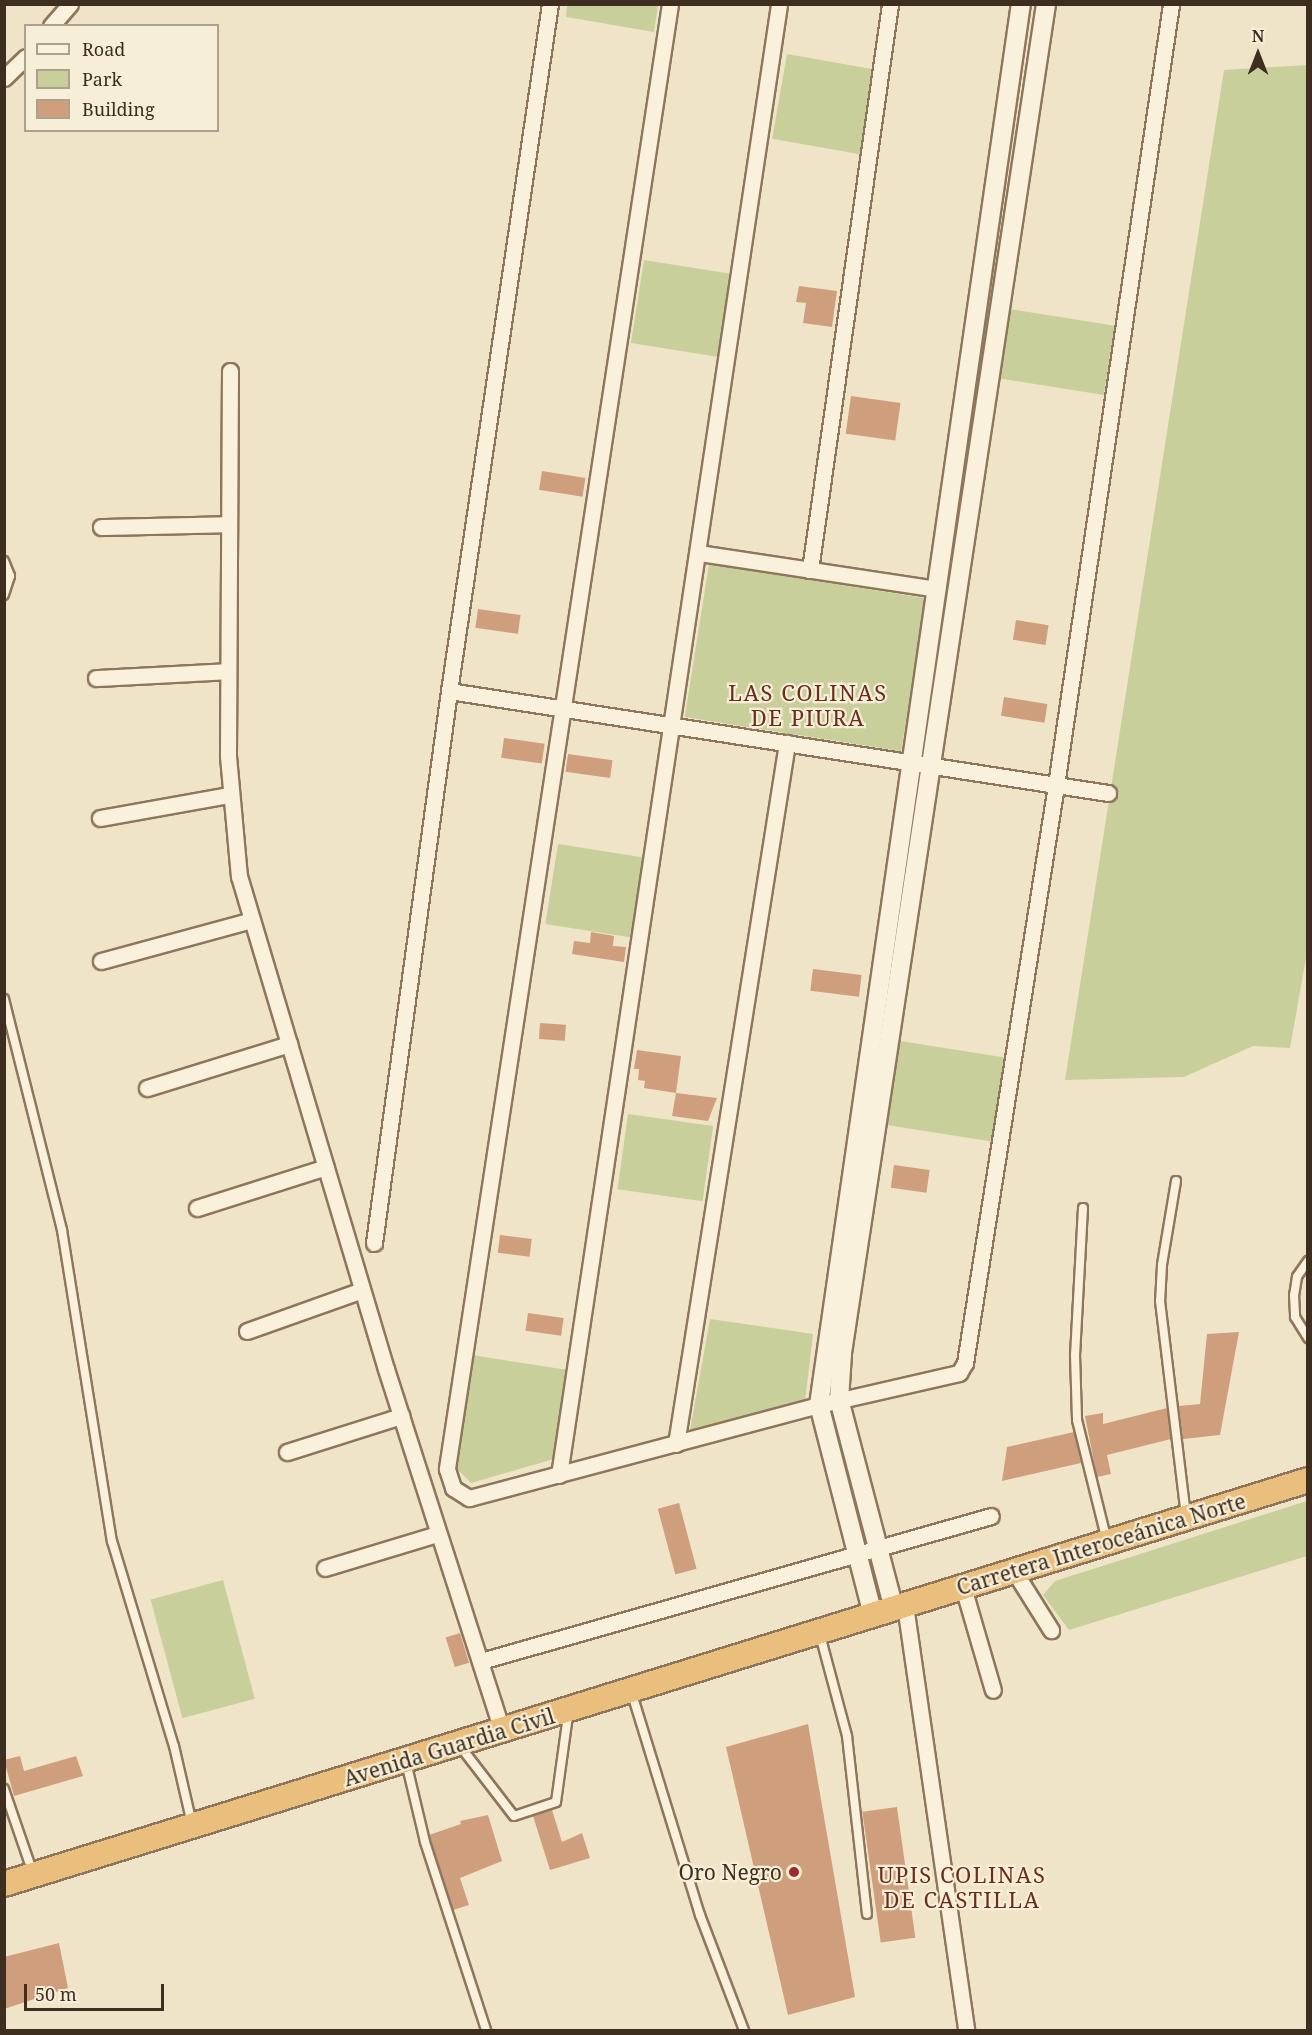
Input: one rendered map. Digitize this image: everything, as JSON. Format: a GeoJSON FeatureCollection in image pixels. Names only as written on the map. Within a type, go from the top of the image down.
{"type":"FeatureCollection","features":[{"type":"Feature","properties":{"kind":"highway","name":"Carretera Interoceánica Norte"},"geometry":{"type":"LineString","coordinates":[[890,1610],[1308,1480]]}},
{"type":"Feature","properties":{"kind":"highway","name":"Avenida Guardia Civil"},"geometry":{"type":"LineString","coordinates":[[4,1884],[890,1610]]}},
{"type":"Feature","properties":{"kind":"street"},"geometry":{"type":"LineString","coordinates":[[53,24],[70,4]]}},
{"type":"Feature","properties":{"kind":"street"},"geometry":{"type":"LineString","coordinates":[[374,1244],[449,691],[550,4]]}},
{"type":"Feature","properties":{"kind":"street"},"geometry":{"type":"LineString","coordinates":[[670,4],[561,708],[447,1469],[453,1488],[474,1498],[819,1405],[959,1373],[967,1359],[1056,785],[1171,4]]}},
{"type":"Feature","properties":{"kind":"street"},"geometry":{"type":"LineString","coordinates":[[559,1475],[699,553],[779,4]]}},
{"type":"Feature","properties":{"kind":"street"},"geometry":{"type":"LineString","coordinates":[[810,570],[890,4]]}},
{"type":"Feature","properties":{"kind":"street"},"geometry":{"type":"LineString","coordinates":[[966,2031],[890,1610],[877,1548],[839,1400],[842,1353],[921,764],[938,588],[1021,4]]}},
{"type":"Feature","properties":{"kind":"street"},"geometry":{"type":"LineString","coordinates":[[890,1610],[856,1553],[819,1405],[921,764],[1046,4]]}},
{"type":"Feature","properties":{"kind":"street"},"geometry":{"type":"LineString","coordinates":[[4,78],[24,59]]}},
{"type":"Feature","properties":{"kind":"street"},"geometry":{"type":"LineString","coordinates":[[230,370],[229,795],[239,876],[437,1534],[481,1661],[502,1731]]}},
{"type":"Feature","properties":{"kind":"street"},"geometry":{"type":"LineString","coordinates":[[101,526],[229,524]]}},
{"type":"Feature","properties":{"kind":"street"},"geometry":{"type":"LineString","coordinates":[[699,553],[938,588]]}},
{"type":"Feature","properties":{"kind":"street"},"geometry":{"type":"LineString","coordinates":[[96,678],[228,671]]}},
{"type":"Feature","properties":{"kind":"street"},"geometry":{"type":"LineString","coordinates":[[449,691],[1108,793]]}},
{"type":"Feature","properties":{"kind":"street"},"geometry":{"type":"LineString","coordinates":[[676,1444],[787,743]]}},
{"type":"Feature","properties":{"kind":"street"},"geometry":{"type":"LineString","coordinates":[[100,818],[229,795]]}},
{"type":"Feature","properties":{"kind":"street"},"geometry":{"type":"LineString","coordinates":[[101,961],[252,920]]}},
{"type":"Feature","properties":{"kind":"street"},"geometry":{"type":"LineString","coordinates":[[147,1088],[290,1044]]}},
{"type":"Feature","properties":{"kind":"street"},"geometry":{"type":"LineString","coordinates":[[197,1208],[326,1167]]}},
{"type":"Feature","properties":{"kind":"street"},"geometry":{"type":"LineString","coordinates":[[246,1331],[362,1290]]}},
{"type":"Feature","properties":{"kind":"street"},"geometry":{"type":"LineString","coordinates":[[287,1452],[401,1416]]}},
{"type":"Feature","properties":{"kind":"street"},"geometry":{"type":"LineString","coordinates":[[481,1661],[991,1516]]}},
{"type":"Feature","properties":{"kind":"street"},"geometry":{"type":"LineString","coordinates":[[325,1568],[437,1534]]}},
{"type":"Feature","properties":{"kind":"street"},"geometry":{"type":"LineString","coordinates":[[1014,1571],[1051,1629]]}},
{"type":"Feature","properties":{"kind":"street"},"geometry":{"type":"LineString","coordinates":[[963,1587],[993,1690]]}},
{"type":"Feature","properties":{"kind":"lane"},"geometry":{"type":"LineString","coordinates":[[4,561],[10,576],[4,595]]}},
{"type":"Feature","properties":{"kind":"lane"},"geometry":{"type":"LineString","coordinates":[[4,999],[62,1230],[112,1541],[174,1746],[192,1827]]}},
{"type":"Feature","properties":{"kind":"lane"},"geometry":{"type":"LineString","coordinates":[[1176,1181],[1162,1265],[1160,1301],[1186,1518]]}},
{"type":"Feature","properties":{"kind":"lane"},"geometry":{"type":"LineString","coordinates":[[1083,1208],[1075,1355],[1077,1420],[1107,1542]]}},
{"type":"Feature","properties":{"kind":"lane"},"geometry":{"type":"LineString","coordinates":[[1308,1261],[1297,1277],[1294,1295],[1295,1317],[1308,1338]]}},
{"type":"Feature","properties":{"kind":"lane"},"geometry":{"type":"LineString","coordinates":[[819,1632],[847,1736],[867,1914]]}},
{"type":"Feature","properties":{"kind":"lane"},"geometry":{"type":"LineString","coordinates":[[631,1691],[700,1915],[744,2031]]}},
{"type":"Feature","properties":{"kind":"lane"},"geometry":{"type":"LineString","coordinates":[[459,1744],[514,1816],[556,1803],[568,1710]]}},
{"type":"Feature","properties":{"kind":"lane"},"geometry":{"type":"LineString","coordinates":[[406,1761],[425,1842],[486,2031]]}},
{"type":"Feature","properties":{"kind":"lane"},"geometry":{"type":"LineString","coordinates":[[4,1789],[33,1876]]}},
{"type":"Feature","properties":{"kind":"green space"},"geometry":{"type":"Polygon","coordinates":[[[567,4],[658,5],[654,32],[566,17],[567,4]]]}},
{"type":"Feature","properties":{"kind":"green space"},"geometry":{"type":"Polygon","coordinates":[[[787,54],[875,69],[860,154],[772,139],[787,54]]]}},
{"type":"Feature","properties":{"kind":"green space"},"geometry":{"type":"Polygon","coordinates":[[[1307,65],[1308,947],[1290,1048],[1253,1046],[1184,1077],[1065,1080],[1224,70],[1307,65]]]}},
{"type":"Feature","properties":{"kind":"green space"},"geometry":{"type":"Polygon","coordinates":[[[644,260],[732,274],[719,357],[631,343],[644,260]]]}},
{"type":"Feature","properties":{"kind":"green space"},"geometry":{"type":"Polygon","coordinates":[[[1009,309],[1115,326],[1104,395],[998,378],[1009,309]]]}},
{"type":"Feature","properties":{"kind":"green space"},"geometry":{"type":"Polygon","coordinates":[[[709,564],[925,598],[901,751],[685,717],[709,564]]]}},
{"type":"Feature","properties":{"kind":"green space"},"geometry":{"type":"Polygon","coordinates":[[[558,844],[644,858],[631,938],[545,924],[558,844]]]}},
{"type":"Feature","properties":{"kind":"green space"},"geometry":{"type":"Polygon","coordinates":[[[900,1041],[1005,1058],[991,1142],[887,1125],[900,1041]]]}},
{"type":"Feature","properties":{"kind":"green space"},"geometry":{"type":"Polygon","coordinates":[[[628,1114],[713,1126],[703,1201],[617,1189],[628,1114]]]}},
{"type":"Feature","properties":{"kind":"green space"},"geometry":{"type":"Polygon","coordinates":[[[710,1319],[813,1334],[805,1402],[690,1430],[710,1319]]]}},
{"type":"Feature","properties":{"kind":"green space"},"geometry":{"type":"Polygon","coordinates":[[[472,1355],[568,1370],[554,1459],[471,1483],[456,1468],[472,1355]]]}},
{"type":"Feature","properties":{"kind":"green space"},"geometry":{"type":"Polygon","coordinates":[[[1307,1501],[1307,1556],[1069,1630],[1043,1595],[1055,1581],[1307,1501]]]}},
{"type":"Feature","properties":{"kind":"green space"},"geometry":{"type":"Polygon","coordinates":[[[223,1580],[255,1699],[182,1718],[151,1599],[223,1580]]]}},
{"type":"Feature","properties":{"kind":"building"},"geometry":{"type":"Polygon","coordinates":[[[799,286],[837,291],[832,327],[803,323],[806,303],[796,302],[799,286]]]}},
{"type":"Feature","properties":{"kind":"building"},"geometry":{"type":"Polygon","coordinates":[[[851,396],[901,403],[895,441],[846,434],[851,396]]]}},
{"type":"Feature","properties":{"kind":"building"},"geometry":{"type":"Polygon","coordinates":[[[542,471],[585,478],[582,497],[539,490],[542,471]]]}},
{"type":"Feature","properties":{"kind":"building"},"geometry":{"type":"Polygon","coordinates":[[[478,609],[521,615],[518,634],[475,628],[478,609]]]}},
{"type":"Feature","properties":{"kind":"building"},"geometry":{"type":"Polygon","coordinates":[[[1016,620],[1049,625],[1045,645],[1013,640],[1016,620]]]}},
{"type":"Feature","properties":{"kind":"building"},"geometry":{"type":"Polygon","coordinates":[[[1004,697],[1047,704],[1044,723],[1001,716],[1004,697]]]}},
{"type":"Feature","properties":{"kind":"building"},"geometry":{"type":"Polygon","coordinates":[[[504,738],[545,744],[542,764],[501,758],[504,738]]]}},
{"type":"Feature","properties":{"kind":"building"},"geometry":{"type":"Polygon","coordinates":[[[568,754],[613,760],[610,778],[565,772],[568,754]]]}},
{"type":"Feature","properties":{"kind":"building"},"geometry":{"type":"Polygon","coordinates":[[[591,932],[614,936],[613,946],[626,947],[624,962],[572,954],[574,941],[590,943],[591,932]]]}},
{"type":"Feature","properties":{"kind":"building"},"geometry":{"type":"Polygon","coordinates":[[[813,969],[862,975],[859,997],[810,991],[813,969]]]}},
{"type":"Feature","properties":{"kind":"building"},"geometry":{"type":"Polygon","coordinates":[[[540,1023],[566,1025],[565,1041],[539,1039],[540,1023]]]}},
{"type":"Feature","properties":{"kind":"building"},"geometry":{"type":"Polygon","coordinates":[[[637,1050],[681,1056],[676,1093],[644,1088],[645,1081],[638,1080],[639,1069],[634,1069],[637,1050]]]}},
{"type":"Feature","properties":{"kind":"building"},"geometry":{"type":"Polygon","coordinates":[[[676,1093],[717,1098],[708,1121],[672,1116],[676,1093]]]}},
{"type":"Feature","properties":{"kind":"building"},"geometry":{"type":"Polygon","coordinates":[[[894,1165],[930,1170],[926,1193],[891,1188],[894,1165]]]}},
{"type":"Feature","properties":{"kind":"building"},"geometry":{"type":"Polygon","coordinates":[[[500,1235],[532,1239],[530,1257],[498,1253],[500,1235]]]}},
{"type":"Feature","properties":{"kind":"building"},"geometry":{"type":"Polygon","coordinates":[[[528,1313],[564,1318],[561,1336],[525,1331],[528,1313]]]}},
{"type":"Feature","properties":{"kind":"building"},"geometry":{"type":"Polygon","coordinates":[[[1239,1332],[1220,1435],[1183,1439],[1179,1406],[1200,1404],[1207,1334],[1239,1332]]]}},
{"type":"Feature","properties":{"kind":"building"},"geometry":{"type":"Polygon","coordinates":[[[1167,1408],[1171,1439],[1107,1455],[1111,1474],[1097,1477],[1085,1416],[1103,1413],[1103,1424],[1167,1408]]]}},
{"type":"Feature","properties":{"kind":"building"},"geometry":{"type":"Polygon","coordinates":[[[1074,1432],[1081,1463],[1002,1481],[1007,1447],[1074,1432]]]}},
{"type":"Feature","properties":{"kind":"building"},"geometry":{"type":"Polygon","coordinates":[[[679,1503],[697,1569],[675,1574],[658,1509],[679,1503]]]}},
{"type":"Feature","properties":{"kind":"building"},"geometry":{"type":"Polygon","coordinates":[[[460,1633],[469,1663],[455,1667],[446,1637],[460,1633]]]}},
{"type":"Feature","properties":{"kind":"building","name":"Oro Negro"},"geometry":{"type":"Polygon","coordinates":[[[808,1724],[855,1997],[788,2015],[726,1747],[808,1724]]]}},
{"type":"Feature","properties":{"kind":"building"},"geometry":{"type":"Polygon","coordinates":[[[20,1756],[24,1771],[76,1756],[83,1776],[14,1796],[4,1760],[20,1756]]]}},
{"type":"Feature","properties":{"kind":"building"},"geometry":{"type":"Polygon","coordinates":[[[897,1807],[915,1938],[881,1943],[862,1812],[897,1807]]]}},
{"type":"Feature","properties":{"kind":"building"},"geometry":{"type":"Polygon","coordinates":[[[552,1810],[562,1842],[582,1833],[590,1858],[550,1870],[533,1816],[552,1810]]]}},
{"type":"Feature","properties":{"kind":"building"},"geometry":{"type":"Polygon","coordinates":[[[488,1815],[502,1861],[460,1878],[469,1905],[453,1910],[429,1835],[461,1824],[460,1821],[488,1815]]]}},
{"type":"Feature","properties":{"kind":"building"},"geometry":{"type":"Polygon","coordinates":[[[59,1943],[68,1988],[4,2009],[4,1957],[59,1943]]]}},
{"type":"Feature","properties":{"kind":"place","name":"Oro Negro"},"geometry":{"type":"Point","coordinates":[794,1872]}},
{"type":"Feature","properties":{"kind":"district","name":"LAS COLINAS DE PIURA"},"geometry":{"type":"Point","coordinates":[808,704]}},
{"type":"Feature","properties":{"kind":"district","name":"UPIS COLINAS DE CASTILLA"},"geometry":{"type":"Point","coordinates":[962,1886]}}]}
